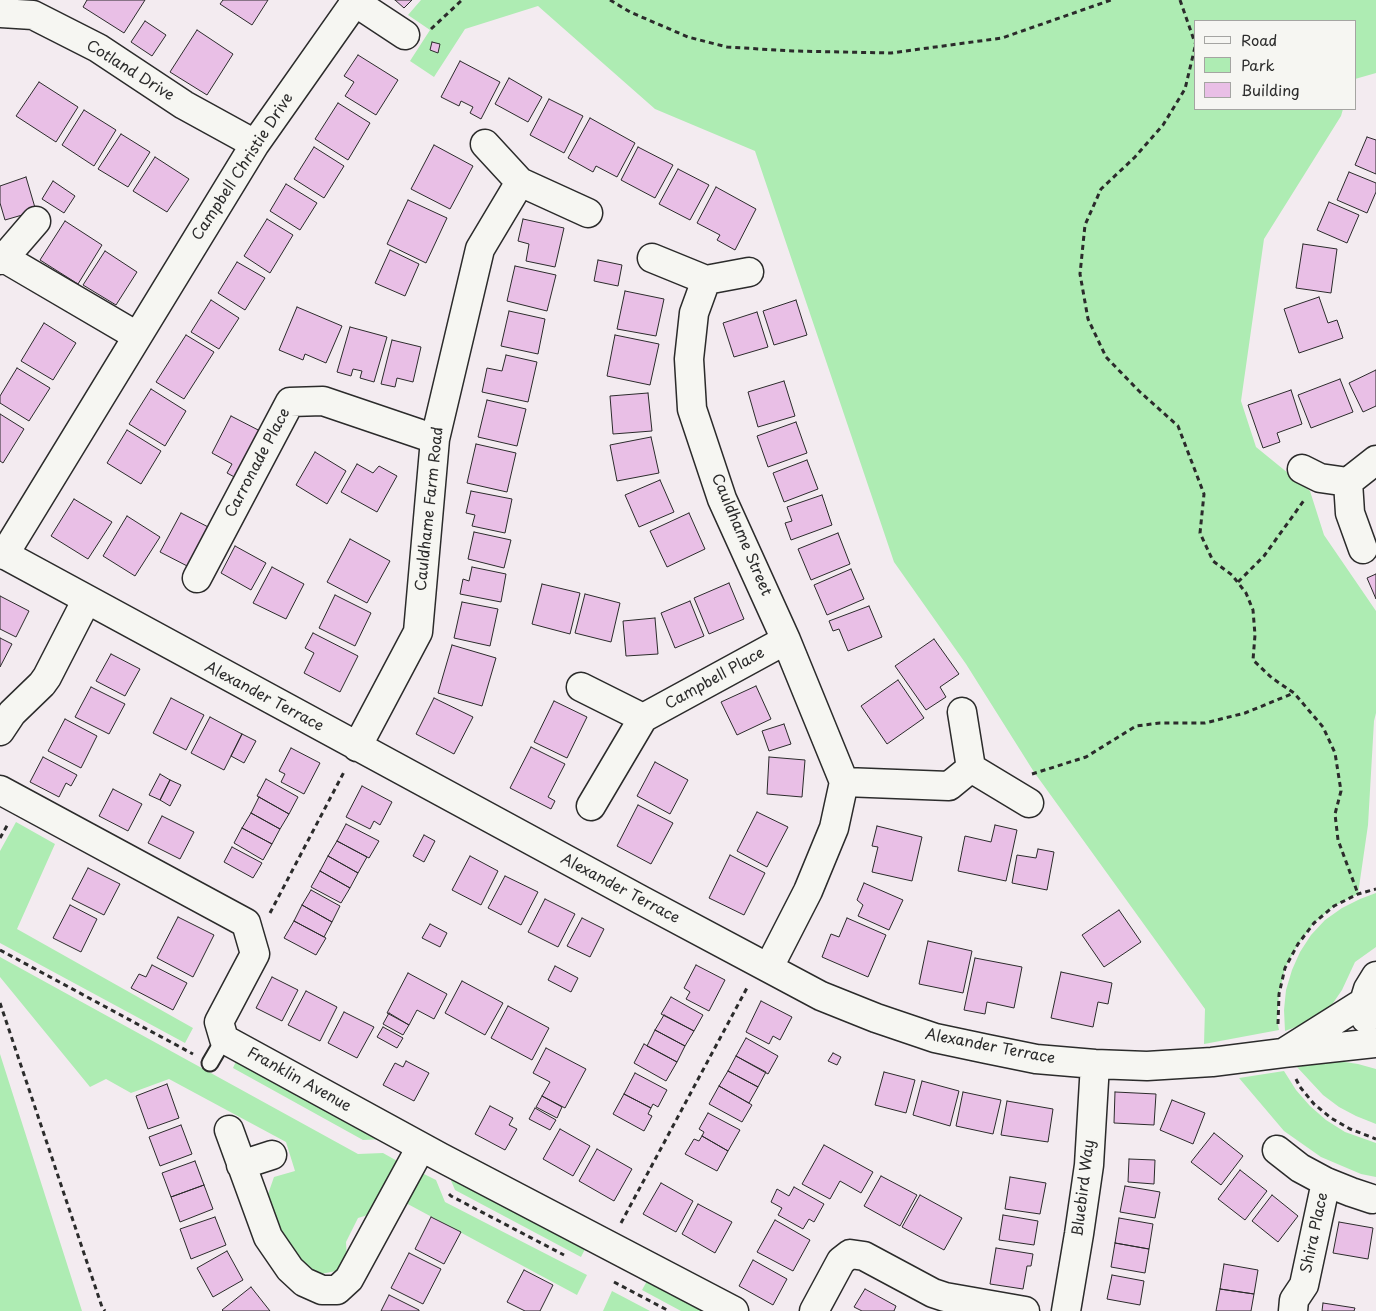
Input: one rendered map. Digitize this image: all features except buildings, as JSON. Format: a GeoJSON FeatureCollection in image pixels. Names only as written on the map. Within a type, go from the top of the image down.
{"type":"FeatureCollection","features":[{"type":"Feature","properties":{"kind":"street","name":"Campbell Christie Drive"},"geometry":{"type":"LineString","coordinates":[[2,554],[255,144],[354,1],[405,35]]}},
{"type":"Feature","properties":{"kind":"street","name":"Cotland Drive"},"geometry":{"type":"LineString","coordinates":[[0,13],[33,15],[98,48],[184,105],[255,144]]}},
{"type":"Feature","properties":{"kind":"street"},"geometry":{"type":"LineString","coordinates":[[485,144],[520,182],[588,213]]}},
{"type":"Feature","properties":{"kind":"street","name":"Cauldhame Farm Road"},"geometry":{"type":"LineString","coordinates":[[357,747],[418,632],[435,439],[480,249],[520,182]]}},
{"type":"Feature","properties":{"kind":"street"},"geometry":{"type":"LineString","coordinates":[[36,220],[2,260],[137,336]]}},
{"type":"Feature","properties":{"kind":"street"},"geometry":{"type":"LineString","coordinates":[[652,258],[706,280],[749,272]]}},
{"type":"Feature","properties":{"kind":"street","name":"Cauldhame Street"},"geometry":{"type":"LineString","coordinates":[[706,280],[694,313],[689,359],[692,410],[722,499],[786,640],[844,782]]}},
{"type":"Feature","properties":{"kind":"street","name":"Carronade Place"},"geometry":{"type":"LineString","coordinates":[[197,578],[290,402],[323,401],[435,439]]}},
{"type":"Feature","properties":{"kind":"street"},"geometry":{"type":"LineString","coordinates":[[1348,482],[1376,460]]}},
{"type":"Feature","properties":{"kind":"street"},"geometry":{"type":"LineString","coordinates":[[1311,474],[1348,482]]}},
{"type":"Feature","properties":{"kind":"street"},"geometry":{"type":"LineString","coordinates":[[1348,482],[1350,514],[1363,550]]}},
{"type":"Feature","properties":{"kind":"street","name":"Alexander Terrace"},"geometry":{"type":"LineString","coordinates":[[2,554],[821,996],[876,1018],[934,1038],[1036,1059],[1147,1066],[1202,1063],[1283,1053]]}},
{"type":"Feature","properties":{"kind":"street"},"geometry":{"type":"LineString","coordinates":[[0,731],[12,712],[47,677],[86,601]]}},
{"type":"Feature","properties":{"kind":"street","name":"Campbell Place"},"geometry":{"type":"LineString","coordinates":[[643,718],[786,640]]}},
{"type":"Feature","properties":{"kind":"street"},"geometry":{"type":"LineString","coordinates":[[581,687],[643,718],[591,806]]}},
{"type":"Feature","properties":{"kind":"street"},"geometry":{"type":"LineString","coordinates":[[962,712],[971,768],[1029,803]]}},
{"type":"Feature","properties":{"kind":"street"},"geometry":{"type":"LineString","coordinates":[[765,965],[808,891],[834,828],[844,782],[949,786],[971,768]]}},
{"type":"Feature","properties":{"kind":"street"},"geometry":{"type":"LineString","coordinates":[[0,790],[246,923],[255,954],[219,1022],[224,1039]]}},
{"type":"Feature","properties":{"kind":"street"},"geometry":{"type":"LineString","coordinates":[[1376,976],[1368,989],[1364,1002],[1365,1017],[1370,1031],[1376,1038]]}},
{"type":"Feature","properties":{"kind":"street"},"geometry":{"type":"LineString","coordinates":[[1283,1053],[1364,1002]]}},
{"type":"Feature","properties":{"kind":"street","name":"Franklin Avenue"},"geometry":{"type":"LineString","coordinates":[[224,1039],[421,1147],[734,1311]]}},
{"type":"Feature","properties":{"kind":"street"},"geometry":{"type":"LineString","coordinates":[[1283,1053],[1376,1043]]}},
{"type":"Feature","properties":{"kind":"street","name":"Bluebird Way"},"geometry":{"type":"LineString","coordinates":[[1066,1311],[1089,1165],[1095,1064]]}},
{"type":"Feature","properties":{"kind":"street"},"geometry":{"type":"LineString","coordinates":[[229,1130],[268,1237],[290,1269],[304,1282],[322,1290],[337,1290],[349,1279],[421,1147]]}},
{"type":"Feature","properties":{"kind":"street","name":"Shira Place"},"geometry":{"type":"LineString","coordinates":[[1277,1150],[1300,1168],[1326,1182],[1372,1199]]}},
{"type":"Feature","properties":{"kind":"street"},"geometry":{"type":"LineString","coordinates":[[241,1165],[272,1154]]}},
{"type":"Feature","properties":{"kind":"street","name":"Shira Place"},"geometry":{"type":"LineString","coordinates":[[1293,1311],[1294,1300],[1304,1285],[1326,1182]]}},
{"type":"Feature","properties":{"kind":"street"},"geometry":{"type":"LineString","coordinates":[[814,1311],[841,1261],[850,1254],[864,1256],[932,1293],[1025,1311]]}},
{"type":"Feature","properties":{"kind":"lane"},"geometry":{"type":"LineString","coordinates":[[210,1063],[224,1039]]}},
{"type":"Feature","properties":{"kind":"path"},"geometry":{"type":"LineString","coordinates":[[405,35],[430,30],[462,0]]}},
{"type":"Feature","properties":{"kind":"path"},"geometry":{"type":"LineString","coordinates":[[610,0],[630,12],[688,37],[727,47],[793,51],[891,53],[1002,38],[1111,0]]}},
{"type":"Feature","properties":{"kind":"path"},"geometry":{"type":"LineString","coordinates":[[1180,0],[1186,12],[1194,40]]}},
{"type":"Feature","properties":{"kind":"path"},"geometry":{"type":"LineString","coordinates":[[1194,51],[1185,89],[1163,125],[1135,157],[1102,189],[1085,226],[1080,274],[1088,319],[1106,357],[1139,391],[1178,426],[1204,494],[1200,533],[1213,561],[1232,575],[1238,582],[1246,593],[1253,610],[1255,635],[1253,660],[1272,678],[1294,692],[1323,728],[1335,753],[1341,790],[1335,814],[1338,840],[1358,894],[1376,889]]}},
{"type":"Feature","properties":{"kind":"path"},"geometry":{"type":"LineString","coordinates":[[1238,582],[1264,556],[1311,474]]}},
{"type":"Feature","properties":{"kind":"path"},"geometry":{"type":"LineString","coordinates":[[1004,788],[1034,772],[1086,757],[1136,726],[1160,723],[1205,723],[1245,713],[1294,692]]}},
{"type":"Feature","properties":{"kind":"path"},"geometry":{"type":"LineString","coordinates":[[246,923],[268,917],[357,747]]}},
{"type":"Feature","properties":{"kind":"path"},"geometry":{"type":"LineString","coordinates":[[609,1245],[765,965]]}},
{"type":"Feature","properties":{"kind":"path"},"geometry":{"type":"LineString","coordinates":[[0,1003],[102,1307],[105,1311]]}},
{"type":"Feature","properties":{"kind":"green space"},"geometry":{"type":"Polygon","coordinates":[[[421,0],[1376,0],[1376,73],[1356,79],[1356,20],[1194,20],[1194,110],[1343,110],[1341,116],[1264,239],[1241,401],[1256,447],[1310,491],[1324,535],[1376,611],[1376,713],[1368,825],[1358,894],[1334,906],[1314,923],[1298,944],[1285,968],[1279,994],[1277,1020],[1279,1030],[1204,1044],[1205,1009],[1034,772],[966,664],[894,562],[755,151],[655,109],[538,6],[465,29],[434,77],[410,61],[430,30],[408,15],[421,0]]]}},
{"type":"Feature","properties":{"kind":"green space"},"geometry":{"type":"Polygon","coordinates":[[[16,822],[55,844],[17,929],[193,1028],[185,1043],[0,943],[0,851],[16,822]]]}},
{"type":"Feature","properties":{"kind":"green space"},"geometry":{"type":"Polygon","coordinates":[[[1376,893],[1376,947],[1355,962],[1342,990],[1329,1009],[1309,1022],[1285,1031],[1284,1010],[1286,990],[1300,952],[1311,935],[1325,920],[1342,908],[1376,893]]]}},
{"type":"Feature","properties":{"kind":"green space"},"geometry":{"type":"Polygon","coordinates":[[[0,957],[358,1154],[383,1153],[399,1162],[371,1214],[358,1218],[346,1242],[347,1261],[336,1271],[321,1274],[307,1266],[283,1238],[267,1197],[274,1177],[295,1171],[286,1142],[169,1079],[131,1093],[106,1079],[90,1087],[0,977],[0,957]]]}},
{"type":"Feature","properties":{"kind":"green space"},"geometry":{"type":"Polygon","coordinates":[[[0,1054],[82,1311],[0,1311],[0,1054]]]}},
{"type":"Feature","properties":{"kind":"green space"},"geometry":{"type":"Polygon","coordinates":[[[237,1059],[384,1139],[363,1140],[233,1068],[237,1059]]]}},
{"type":"Feature","properties":{"kind":"green space"},"geometry":{"type":"Polygon","coordinates":[[[1338,1061],[1376,1069],[1376,1124],[1339,1107],[1323,1095],[1297,1067],[1317,1062],[1338,1061]]]}},
{"type":"Feature","properties":{"kind":"green space"},"geometry":{"type":"Polygon","coordinates":[[[1284,1071],[1296,1090],[1326,1120],[1345,1132],[1376,1143],[1376,1177],[1361,1174],[1321,1157],[1284,1131],[1239,1078],[1284,1071]]]}},
{"type":"Feature","properties":{"kind":"green space"},"geometry":{"type":"Polygon","coordinates":[[[447,1171],[586,1247],[581,1257],[455,1190],[447,1171]]]}},
{"type":"Feature","properties":{"kind":"green space"},"geometry":{"type":"Polygon","coordinates":[[[420,1172],[436,1180],[445,1202],[587,1275],[577,1295],[404,1202],[420,1172]]]}},
{"type":"Feature","properties":{"kind":"green space"},"geometry":{"type":"Polygon","coordinates":[[[647,1281],[703,1311],[681,1311],[642,1290],[647,1281]]]}},
{"type":"Feature","properties":{"kind":"green space"},"geometry":{"type":"Polygon","coordinates":[[[612,1291],[650,1311],[603,1311],[612,1291]]]}}]}
